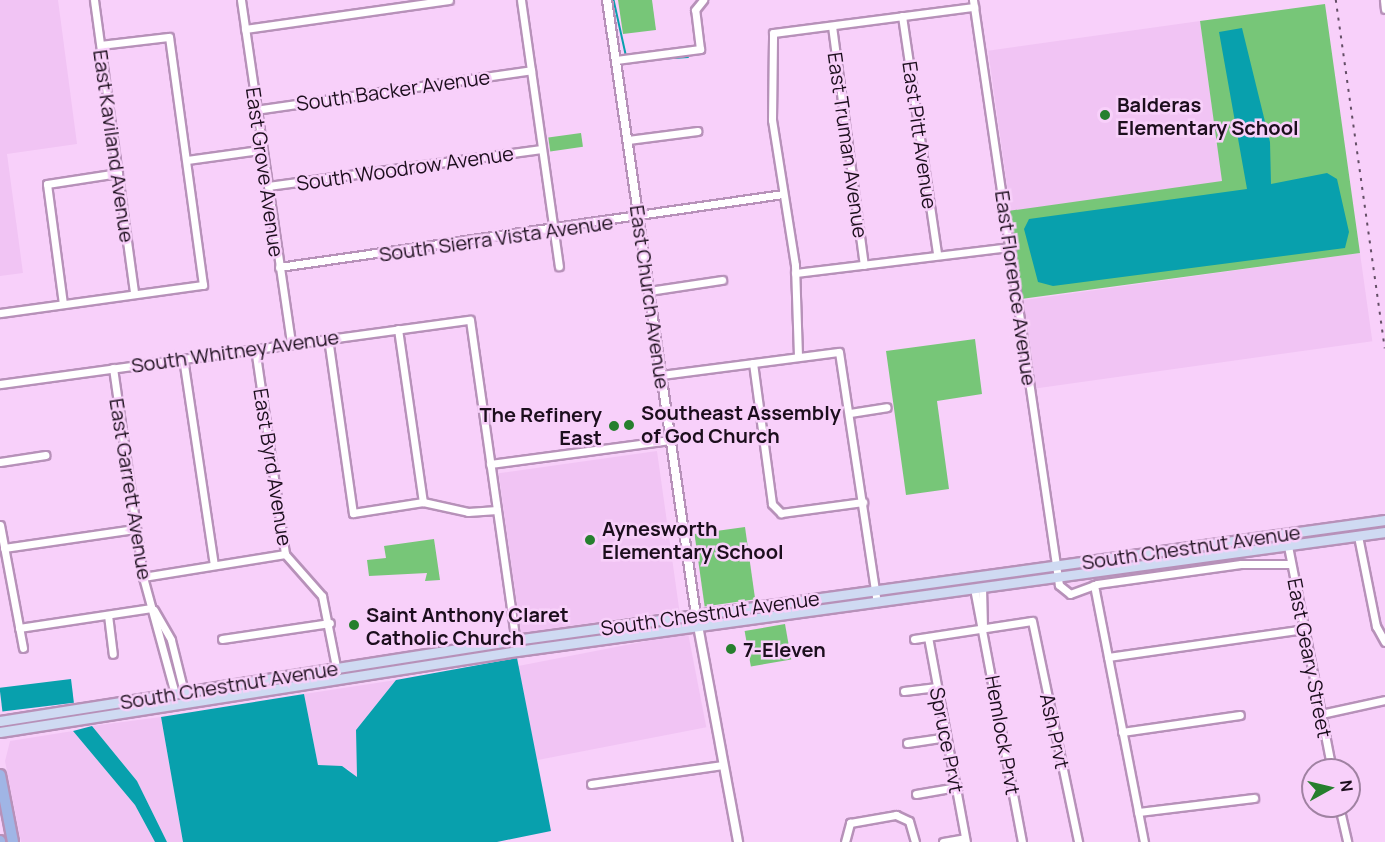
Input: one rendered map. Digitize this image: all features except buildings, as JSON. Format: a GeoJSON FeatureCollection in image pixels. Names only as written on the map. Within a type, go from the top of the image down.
{"type":"FeatureCollection","features":[{"type":"Feature","properties":{"kind":"main road","name":"South Chestnut Avenue"},"geometry":{"type":"LineString","coordinates":[[0,721],[515,640],[1385,520]]}},
{"type":"Feature","properties":{"kind":"main road"},"geometry":{"type":"LineString","coordinates":[[1287,546],[1296,538],[1340,532],[1349,526]]}},
{"type":"Feature","properties":{"kind":"main road","name":"South Chestnut Avenue"},"geometry":{"type":"LineString","coordinates":[[0,732],[517,651],[1385,532]]}},
{"type":"Feature","properties":{"kind":"main road"},"geometry":{"type":"LineString","coordinates":[[0,775],[13,842]]}},
{"type":"Feature","properties":{"kind":"street","name":"East Kaviland Avenue"},"geometry":{"type":"LineString","coordinates":[[94,0],[134,292]]}},
{"type":"Feature","properties":{"kind":"street","name":"East Grove Avenue"},"geometry":{"type":"LineString","coordinates":[[241,0],[259,150],[268,186],[291,344]]}},
{"type":"Feature","properties":{"kind":"street"},"geometry":{"type":"LineString","coordinates":[[245,28],[449,0]]}},
{"type":"Feature","properties":{"kind":"street"},"geometry":{"type":"LineString","coordinates":[[521,0],[559,266]]}},
{"type":"Feature","properties":{"kind":"street","name":"East Church Avenue"},"geometry":{"type":"LineString","coordinates":[[607,0],[696,615],[738,842]]}},
{"type":"Feature","properties":{"kind":"street"},"geometry":{"type":"LineString","coordinates":[[616,60],[700,49],[694,10],[702,0]]}},
{"type":"Feature","properties":{"kind":"street"},"geometry":{"type":"LineString","coordinates":[[1384,0],[1385,9]]}},
{"type":"Feature","properties":{"kind":"street"},"geometry":{"type":"LineString","coordinates":[[798,356],[795,273],[772,120],[773,33],[974,4]]}},
{"type":"Feature","properties":{"kind":"street","name":"East Florence Avenue"},"geometry":{"type":"LineString","coordinates":[[974,4],[1011,247],[1056,577]]}},
{"type":"Feature","properties":{"kind":"street","name":"East Pitt Avenue"},"geometry":{"type":"LineString","coordinates":[[902,16],[937,254]]}},
{"type":"Feature","properties":{"kind":"street","name":"East Truman Avenue"},"geometry":{"type":"LineString","coordinates":[[832,26],[864,265]]}},
{"type":"Feature","properties":{"kind":"street"},"geometry":{"type":"LineString","coordinates":[[0,313],[134,292],[203,285],[169,37],[100,45]]}},
{"type":"Feature","properties":{"kind":"street","name":"South Backer Avenue"},"geometry":{"type":"LineString","coordinates":[[255,110],[531,70]]}},
{"type":"Feature","properties":{"kind":"street"},"geometry":{"type":"LineString","coordinates":[[628,140],[698,131]]}},
{"type":"Feature","properties":{"kind":"street","name":"South Woodrow Avenue"},"geometry":{"type":"LineString","coordinates":[[268,186],[542,149]]}},
{"type":"Feature","properties":{"kind":"street"},"geometry":{"type":"LineString","coordinates":[[186,160],[259,150]]}},
{"type":"Feature","properties":{"kind":"street"},"geometry":{"type":"LineString","coordinates":[[63,304],[47,184],[118,173]]}},
{"type":"Feature","properties":{"kind":"street","name":"South Sierra Vista Avenue"},"geometry":{"type":"LineString","coordinates":[[279,267],[553,230],[783,194]]}},
{"type":"Feature","properties":{"kind":"street"},"geometry":{"type":"LineString","coordinates":[[795,273],[937,254],[1011,247]]}},
{"type":"Feature","properties":{"kind":"street"},"geometry":{"type":"LineString","coordinates":[[649,291],[722,280]]}},
{"type":"Feature","properties":{"kind":"street","name":"South Whitney Avenue"},"geometry":{"type":"LineString","coordinates":[[0,384],[470,320],[490,464]]}},
{"type":"Feature","properties":{"kind":"street"},"geometry":{"type":"LineString","coordinates":[[398,329],[423,502]]}},
{"type":"Feature","properties":{"kind":"street"},"geometry":{"type":"LineString","coordinates":[[328,338],[353,513],[423,502],[468,512],[496,510]]}},
{"type":"Feature","properties":{"kind":"street","name":"East Byrd Avenue"},"geometry":{"type":"LineString","coordinates":[[255,348],[285,554],[322,596],[330,623],[338,679]]}},
{"type":"Feature","properties":{"kind":"street"},"geometry":{"type":"LineString","coordinates":[[661,375],[838,352],[850,413],[876,602]]}},
{"type":"Feature","properties":{"kind":"street"},"geometry":{"type":"LineString","coordinates":[[183,358],[214,566]]}},
{"type":"Feature","properties":{"kind":"street"},"geometry":{"type":"LineString","coordinates":[[753,363],[772,504],[781,513],[863,502]]}},
{"type":"Feature","properties":{"kind":"street","name":"East Garrett Avenue"},"geometry":{"type":"LineString","coordinates":[[113,368],[143,577],[152,608],[171,639],[180,693]]}},
{"type":"Feature","properties":{"kind":"street"},"geometry":{"type":"LineString","coordinates":[[850,413],[887,407]]}},
{"type":"Feature","properties":{"kind":"street"},"geometry":{"type":"LineString","coordinates":[[517,651],[490,464],[670,440]]}},
{"type":"Feature","properties":{"kind":"street"},"geometry":{"type":"LineString","coordinates":[[0,462],[45,455]]}},
{"type":"Feature","properties":{"kind":"street"},"geometry":{"type":"LineString","coordinates":[[0,525],[23,648]]}},
{"type":"Feature","properties":{"kind":"street"},"geometry":{"type":"LineString","coordinates":[[4,548],[135,530]]}},
{"type":"Feature","properties":{"kind":"street"},"geometry":{"type":"LineString","coordinates":[[1358,536],[1376,626],[1385,642]]}},
{"type":"Feature","properties":{"kind":"street","name":"East Geary Street"},"geometry":{"type":"LineString","coordinates":[[1287,546],[1330,758]]}},
{"type":"Feature","properties":{"kind":"street"},"geometry":{"type":"LineString","coordinates":[[143,577],[285,554]]}},
{"type":"Feature","properties":{"kind":"street"},"geometry":{"type":"LineString","coordinates":[[1056,577],[1064,593],[1094,585],[1241,564],[1291,564]]}},
{"type":"Feature","properties":{"kind":"street"},"geometry":{"type":"LineString","coordinates":[[1094,585],[1144,842]]}},
{"type":"Feature","properties":{"kind":"street","name":"Hemlock Prvt"},"geometry":{"type":"LineString","coordinates":[[978,587],[983,628],[1022,842]]}},
{"type":"Feature","properties":{"kind":"street"},"geometry":{"type":"LineString","coordinates":[[20,627],[152,608]]}},
{"type":"Feature","properties":{"kind":"street"},"geometry":{"type":"LineString","coordinates":[[108,615],[113,654]]}},
{"type":"Feature","properties":{"kind":"street","name":"Ash Prvt"},"geometry":{"type":"LineString","coordinates":[[983,628],[1032,621],[1078,842]]}},
{"type":"Feature","properties":{"kind":"street"},"geometry":{"type":"LineString","coordinates":[[222,639],[330,623]]}},
{"type":"Feature","properties":{"kind":"street"},"geometry":{"type":"LineString","coordinates":[[914,639],[983,628]]}},
{"type":"Feature","properties":{"kind":"street"},"geometry":{"type":"LineString","coordinates":[[1108,657],[1304,629]]}},
{"type":"Feature","properties":{"kind":"street","name":"Spruce Prvt"},"geometry":{"type":"LineString","coordinates":[[928,637],[966,840]]}},
{"type":"Feature","properties":{"kind":"street"},"geometry":{"type":"LineString","coordinates":[[904,691],[937,687]]}},
{"type":"Feature","properties":{"kind":"street"},"geometry":{"type":"LineString","coordinates":[[1321,714],[1385,700]]}},
{"type":"Feature","properties":{"kind":"street"},"geometry":{"type":"LineString","coordinates":[[1122,732],[1240,715]]}},
{"type":"Feature","properties":{"kind":"street"},"geometry":{"type":"LineString","coordinates":[[907,743],[947,737]]}},
{"type":"Feature","properties":{"kind":"street"},"geometry":{"type":"LineString","coordinates":[[591,784],[723,765]]}},
{"type":"Feature","properties":{"kind":"street"},"geometry":{"type":"LineString","coordinates":[[916,794],[957,787]]}},
{"type":"Feature","properties":{"kind":"street"},"geometry":{"type":"LineString","coordinates":[[1138,812],[1254,798]]}},
{"type":"Feature","properties":{"kind":"street"},"geometry":{"type":"LineString","coordinates":[[845,842],[846,826],[906,817],[915,842]]}},
{"type":"Feature","properties":{"kind":"street"},"geometry":{"type":"LineString","coordinates":[[1342,818],[1347,842]]}},
{"type":"Feature","properties":{"kind":"street"},"geometry":{"type":"LineString","coordinates":[[943,842],[966,840]]}},
{"type":"Feature","properties":{"kind":"shaded area"},"geometry":{"type":"Polygon","coordinates":[[[0,0],[58,0],[77,144],[7,154],[23,273],[0,276],[0,0]]]}},
{"type":"Feature","properties":{"kind":"shaded area"},"geometry":{"type":"Polygon","coordinates":[[[618,0],[652,0],[656,30],[623,34],[618,0]]]}},
{"type":"Feature","properties":{"kind":"shaded area"},"geometry":{"type":"Polygon","coordinates":[[[1325,4],[1360,253],[1021,299],[1008,211],[1222,181],[1200,21],[1325,4]]]}},
{"type":"Feature","properties":{"kind":"shaded area","name":"Balderas Elementary School"},"geometry":{"type":"Polygon","coordinates":[[[1200,21],[1223,181],[1011,211],[988,51],[1200,21]]]}},
{"type":"Feature","properties":{"kind":"shaded area"},"geometry":{"type":"Polygon","coordinates":[[[1242,28],[1270,142],[1271,184],[1327,173],[1337,179],[1349,232],[1345,248],[1053,286],[1038,282],[1024,229],[1029,219],[1247,189],[1219,32],[1242,28]]]}},
{"type":"Feature","properties":{"kind":"shaded area"},"geometry":{"type":"Polygon","coordinates":[[[581,133],[583,147],[550,151],[548,138],[581,133]]]}},
{"type":"Feature","properties":{"kind":"shaded area"},"geometry":{"type":"Polygon","coordinates":[[[1360,253],[1372,341],[1034,389],[1021,301],[1360,253]]]}},
{"type":"Feature","properties":{"kind":"shaded area"},"geometry":{"type":"Polygon","coordinates":[[[975,339],[982,394],[937,401],[949,489],[906,495],[886,351],[975,339]]]}},
{"type":"Feature","properties":{"kind":"shaded area","name":"Aynesworth Elementary School"},"geometry":{"type":"Polygon","coordinates":[[[657,451],[679,610],[521,633],[499,473],[657,451]]]}},
{"type":"Feature","properties":{"kind":"shaded area"},"geometry":{"type":"Polygon","coordinates":[[[745,527],[755,599],[705,606],[694,534],[745,527]]]}},
{"type":"Feature","properties":{"kind":"shaded area"},"geometry":{"type":"Polygon","coordinates":[[[434,539],[440,580],[425,581],[427,573],[369,576],[367,560],[386,558],[384,546],[434,539]]]}},
{"type":"Feature","properties":{"kind":"shaded area"},"geometry":{"type":"Polygon","coordinates":[[[785,624],[791,659],[751,667],[745,631],[785,624]]]}},
{"type":"Feature","properties":{"kind":"shaded area"},"geometry":{"type":"Polygon","coordinates":[[[688,633],[706,727],[536,760],[518,666],[688,633]]]}},
{"type":"Feature","properties":{"kind":"shaded area"},"geometry":{"type":"Polygon","coordinates":[[[517,658],[551,831],[497,842],[183,842],[161,717],[304,694],[318,765],[342,766],[357,777],[356,730],[396,680],[517,658]]]}},
{"type":"Feature","properties":{"kind":"shaded area"},"geometry":{"type":"Polygon","coordinates":[[[71,679],[74,703],[2,712],[0,688],[71,679]]]}},
{"type":"Feature","properties":{"kind":"shaded area"},"geometry":{"type":"Polygon","coordinates":[[[396,680],[356,730],[357,778],[348,769],[318,765],[304,694],[396,680]]]}},
{"type":"Feature","properties":{"kind":"shaded area"},"geometry":{"type":"Polygon","coordinates":[[[161,717],[183,842],[167,842],[137,781],[92,726],[161,717]]]}},
{"type":"Feature","properties":{"kind":"shaded area"},"geometry":{"type":"Polygon","coordinates":[[[92,726],[137,781],[167,842],[155,842],[135,805],[73,731],[92,726]]]}},
{"type":"Feature","properties":{"kind":"shaded area"},"geometry":{"type":"Polygon","coordinates":[[[73,731],[135,805],[155,842],[21,842],[5,761],[10,741],[73,731]]]}},
{"type":"Feature","properties":{"kind":"waterway"},"geometry":{"type":"LineString","coordinates":[[614,0],[626,54]]}},
{"type":"Feature","properties":{"kind":"waterway"},"geometry":{"type":"LineString","coordinates":[[630,61],[688,57]]}},
{"type":"Feature","properties":{"kind":"railway"},"geometry":{"type":"LineString","coordinates":[[1336,0],[1385,349]]}},
{"type":"Feature","properties":{"kind":"place","name":"Balderas Elementary School"},"geometry":{"type":"Point","coordinates":[1105,115]}},
{"type":"Feature","properties":{"kind":"place","name":"Southeast Assembly of God Church"},"geometry":{"type":"Point","coordinates":[629,425]}},
{"type":"Feature","properties":{"kind":"place","name":"The Refinery East"},"geometry":{"type":"Point","coordinates":[614,426]}},
{"type":"Feature","properties":{"kind":"place","name":"Aynesworth Elementary School"},"geometry":{"type":"Point","coordinates":[590,540]}},
{"type":"Feature","properties":{"kind":"place","name":"Saint Anthony Claret Catholic Church"},"geometry":{"type":"Point","coordinates":[354,625]}},
{"type":"Feature","properties":{"kind":"place","name":"7-Eleven"},"geometry":{"type":"Point","coordinates":[731,649]}}]}
